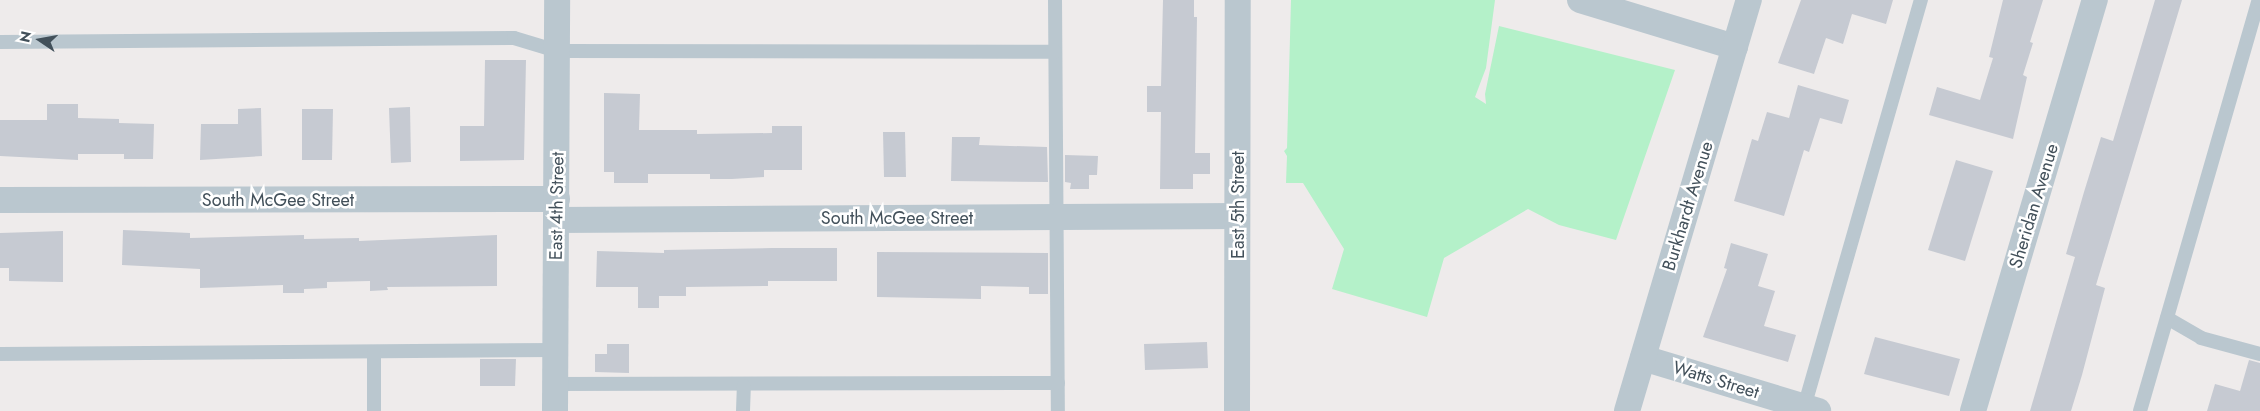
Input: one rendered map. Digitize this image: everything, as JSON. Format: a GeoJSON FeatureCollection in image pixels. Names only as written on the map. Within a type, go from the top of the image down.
{"type":"FeatureCollection","features":[{"type":"Feature","properties":{"kind":"street","name":"East 4th Street"},"geometry":{"type":"LineString","coordinates":[[555,411],[557,0]]}},
{"type":"Feature","properties":{"kind":"street","name":"East 5th Street"},"geometry":{"type":"LineString","coordinates":[[1237,411],[1238,0]]}},
{"type":"Feature","properties":{"kind":"street"},"geometry":{"type":"LineString","coordinates":[[1580,0],[1735,47]]}},
{"type":"Feature","properties":{"kind":"street","name":"Burkhardt Avenue"},"geometry":{"type":"LineString","coordinates":[[1627,411],[1749,0]]}},
{"type":"Feature","properties":{"kind":"street","name":"Sheridan Avenue"},"geometry":{"type":"LineString","coordinates":[[1973,411],[2095,0]]}},
{"type":"Feature","properties":{"kind":"street","name":"South McGee Street"},"geometry":{"type":"LineString","coordinates":[[0,200],[1055,217],[1238,216]]}},
{"type":"Feature","properties":{"kind":"street","name":"Watts Street"},"geometry":{"type":"LineString","coordinates":[[1642,358],[1809,410]]}},
{"type":"Feature","properties":{"kind":"lane"},"geometry":{"type":"LineString","coordinates":[[1056,0],[1055,217],[1058,411]]}},
{"type":"Feature","properties":{"kind":"lane"},"geometry":{"type":"LineString","coordinates":[[1809,410],[1921,0]]}},
{"type":"Feature","properties":{"kind":"lane"},"geometry":{"type":"LineString","coordinates":[[2140,411],[2260,0]]}},
{"type":"Feature","properties":{"kind":"lane"},"geometry":{"type":"LineString","coordinates":[[0,42],[514,38],[558,51],[1055,52]]}},
{"type":"Feature","properties":{"kind":"lane"},"geometry":{"type":"LineString","coordinates":[[2167,318],[2201,338],[2260,354]]}},
{"type":"Feature","properties":{"kind":"lane"},"geometry":{"type":"LineString","coordinates":[[0,354],[556,350]]}},
{"type":"Feature","properties":{"kind":"lane"},"geometry":{"type":"LineString","coordinates":[[374,352],[374,411]]}},
{"type":"Feature","properties":{"kind":"lane"},"geometry":{"type":"LineString","coordinates":[[555,384],[744,386],[1058,383]]}},
{"type":"Feature","properties":{"kind":"lane"},"geometry":{"type":"LineString","coordinates":[[744,386],[744,411]]}},
{"type":"Feature","properties":{"kind":"green space"},"geometry":{"type":"Polygon","coordinates":[[[1291,0],[1495,0],[1486,68],[1475,97],[1486,104],[1485,94],[1499,26],[1675,70],[1616,240],[1559,225],[1528,209],[1444,258],[1427,317],[1332,289],[1344,249],[1303,183],[1286,183],[1287,156],[1284,151],[1287,148],[1291,0]]]}},
{"type":"Feature","properties":{"kind":"building"},"geometry":{"type":"Polygon","coordinates":[[[1163,0],[1194,0],[1194,17],[1197,17],[1195,153],[1210,153],[1210,174],[1193,174],[1193,189],[1160,189],[1161,112],[1147,112],[1147,86],[1161,86],[1163,0]]]}},
{"type":"Feature","properties":{"kind":"building"},"geometry":{"type":"Polygon","coordinates":[[[1801,0],[1893,0],[1886,24],[1852,14],[1843,44],[1826,38],[1814,74],[1778,63],[1801,0]]]}},
{"type":"Feature","properties":{"kind":"building"},"geometry":{"type":"Polygon","coordinates":[[[2003,0],[2043,0],[2030,42],[2033,43],[2023,75],[2027,77],[2013,139],[1929,115],[1937,87],[1980,100],[1993,58],[1989,57],[2003,0]]]}},
{"type":"Feature","properties":{"kind":"building"},"geometry":{"type":"Polygon","coordinates":[[[2155,0],[2182,0],[2096,285],[2105,288],[2082,375],[2071,411],[2030,411],[2075,257],[2066,254],[2084,192],[2101,137],[2113,141],[2155,0]]]}},
{"type":"Feature","properties":{"kind":"building"},"geometry":{"type":"Polygon","coordinates":[[[485,60],[526,60],[524,160],[460,161],[460,126],[484,126],[485,60]]]}},
{"type":"Feature","properties":{"kind":"building"},"geometry":{"type":"Polygon","coordinates":[[[1798,85],[1849,100],[1842,124],[1820,118],[1809,152],[1804,150],[1784,216],[1734,201],[1752,139],[1758,141],[1767,112],[1789,118],[1798,85]]]}},
{"type":"Feature","properties":{"kind":"building"},"geometry":{"type":"Polygon","coordinates":[[[604,93],[640,94],[639,130],[697,130],[697,134],[772,133],[772,126],[802,126],[802,170],[764,170],[764,177],[732,179],[710,179],[710,174],[648,174],[648,183],[614,183],[614,172],[604,172],[604,93]]]}},
{"type":"Feature","properties":{"kind":"building"},"geometry":{"type":"Polygon","coordinates":[[[47,104],[78,104],[78,118],[119,119],[119,123],[154,124],[153,159],[124,159],[124,154],[78,154],[78,160],[0,156],[0,120],[47,120],[47,104]]]}},
{"type":"Feature","properties":{"kind":"building"},"geometry":{"type":"Polygon","coordinates":[[[410,107],[411,162],[391,163],[389,108],[410,107]]]}},
{"type":"Feature","properties":{"kind":"building"},"geometry":{"type":"Polygon","coordinates":[[[261,108],[262,156],[200,160],[201,124],[238,124],[238,109],[261,108]]]}},
{"type":"Feature","properties":{"kind":"building"},"geometry":{"type":"Polygon","coordinates":[[[302,109],[333,109],[332,160],[302,160],[302,109]]]}},
{"type":"Feature","properties":{"kind":"building"},"geometry":{"type":"Polygon","coordinates":[[[883,132],[905,132],[906,177],[884,177],[883,132]]]}},
{"type":"Feature","properties":{"kind":"building"},"geometry":{"type":"Polygon","coordinates":[[[952,137],[980,137],[979,145],[1047,147],[1048,182],[951,181],[952,137]]]}},
{"type":"Feature","properties":{"kind":"building"},"geometry":{"type":"Polygon","coordinates":[[[1065,155],[1098,156],[1097,175],[1089,175],[1089,189],[1070,189],[1071,183],[1065,182],[1065,155]]]}},
{"type":"Feature","properties":{"kind":"building"},"geometry":{"type":"Polygon","coordinates":[[[1956,160],[1993,171],[1965,261],[1928,250],[1956,160]]]}},
{"type":"Feature","properties":{"kind":"building"},"geometry":{"type":"Polygon","coordinates":[[[123,230],[190,233],[190,238],[304,235],[304,239],[359,238],[359,241],[497,235],[497,286],[387,287],[388,290],[370,291],[370,281],[327,282],[327,288],[304,289],[304,293],[283,293],[283,285],[200,288],[200,269],[122,265],[123,230]]]}},
{"type":"Feature","properties":{"kind":"building"},"geometry":{"type":"Polygon","coordinates":[[[63,231],[63,282],[9,281],[9,268],[0,268],[0,233],[63,231]]]}},
{"type":"Feature","properties":{"kind":"building"},"geometry":{"type":"Polygon","coordinates":[[[1731,243],[1768,254],[1758,286],[1775,291],[1764,326],[1796,335],[1788,362],[1703,337],[1727,269],[1724,268],[1731,243]]]}},
{"type":"Feature","properties":{"kind":"building"},"geometry":{"type":"Polygon","coordinates":[[[837,248],[837,281],[768,281],[768,286],[686,287],[686,296],[659,296],[659,308],[638,308],[638,287],[596,287],[597,251],[664,253],[664,250],[837,248]]]}},
{"type":"Feature","properties":{"kind":"building"},"geometry":{"type":"Polygon","coordinates":[[[877,252],[1048,253],[1048,294],[1029,294],[1029,287],[981,286],[981,299],[877,297],[877,252]]]}},
{"type":"Feature","properties":{"kind":"building"},"geometry":{"type":"Polygon","coordinates":[[[1875,337],[1960,359],[1949,396],[1864,374],[1875,337]]]}},
{"type":"Feature","properties":{"kind":"building"},"geometry":{"type":"Polygon","coordinates":[[[1207,342],[1208,368],[1145,370],[1144,344],[1207,342]]]}},
{"type":"Feature","properties":{"kind":"building"},"geometry":{"type":"Polygon","coordinates":[[[607,344],[629,344],[629,373],[595,372],[595,354],[607,354],[607,344]]]}},
{"type":"Feature","properties":{"kind":"building"},"geometry":{"type":"Polygon","coordinates":[[[480,359],[516,359],[515,386],[480,386],[480,359]]]}},
{"type":"Feature","properties":{"kind":"building"},"geometry":{"type":"Polygon","coordinates":[[[2249,360],[2260,363],[2260,411],[2207,411],[2215,384],[2240,391],[2249,360]]]}}]}
